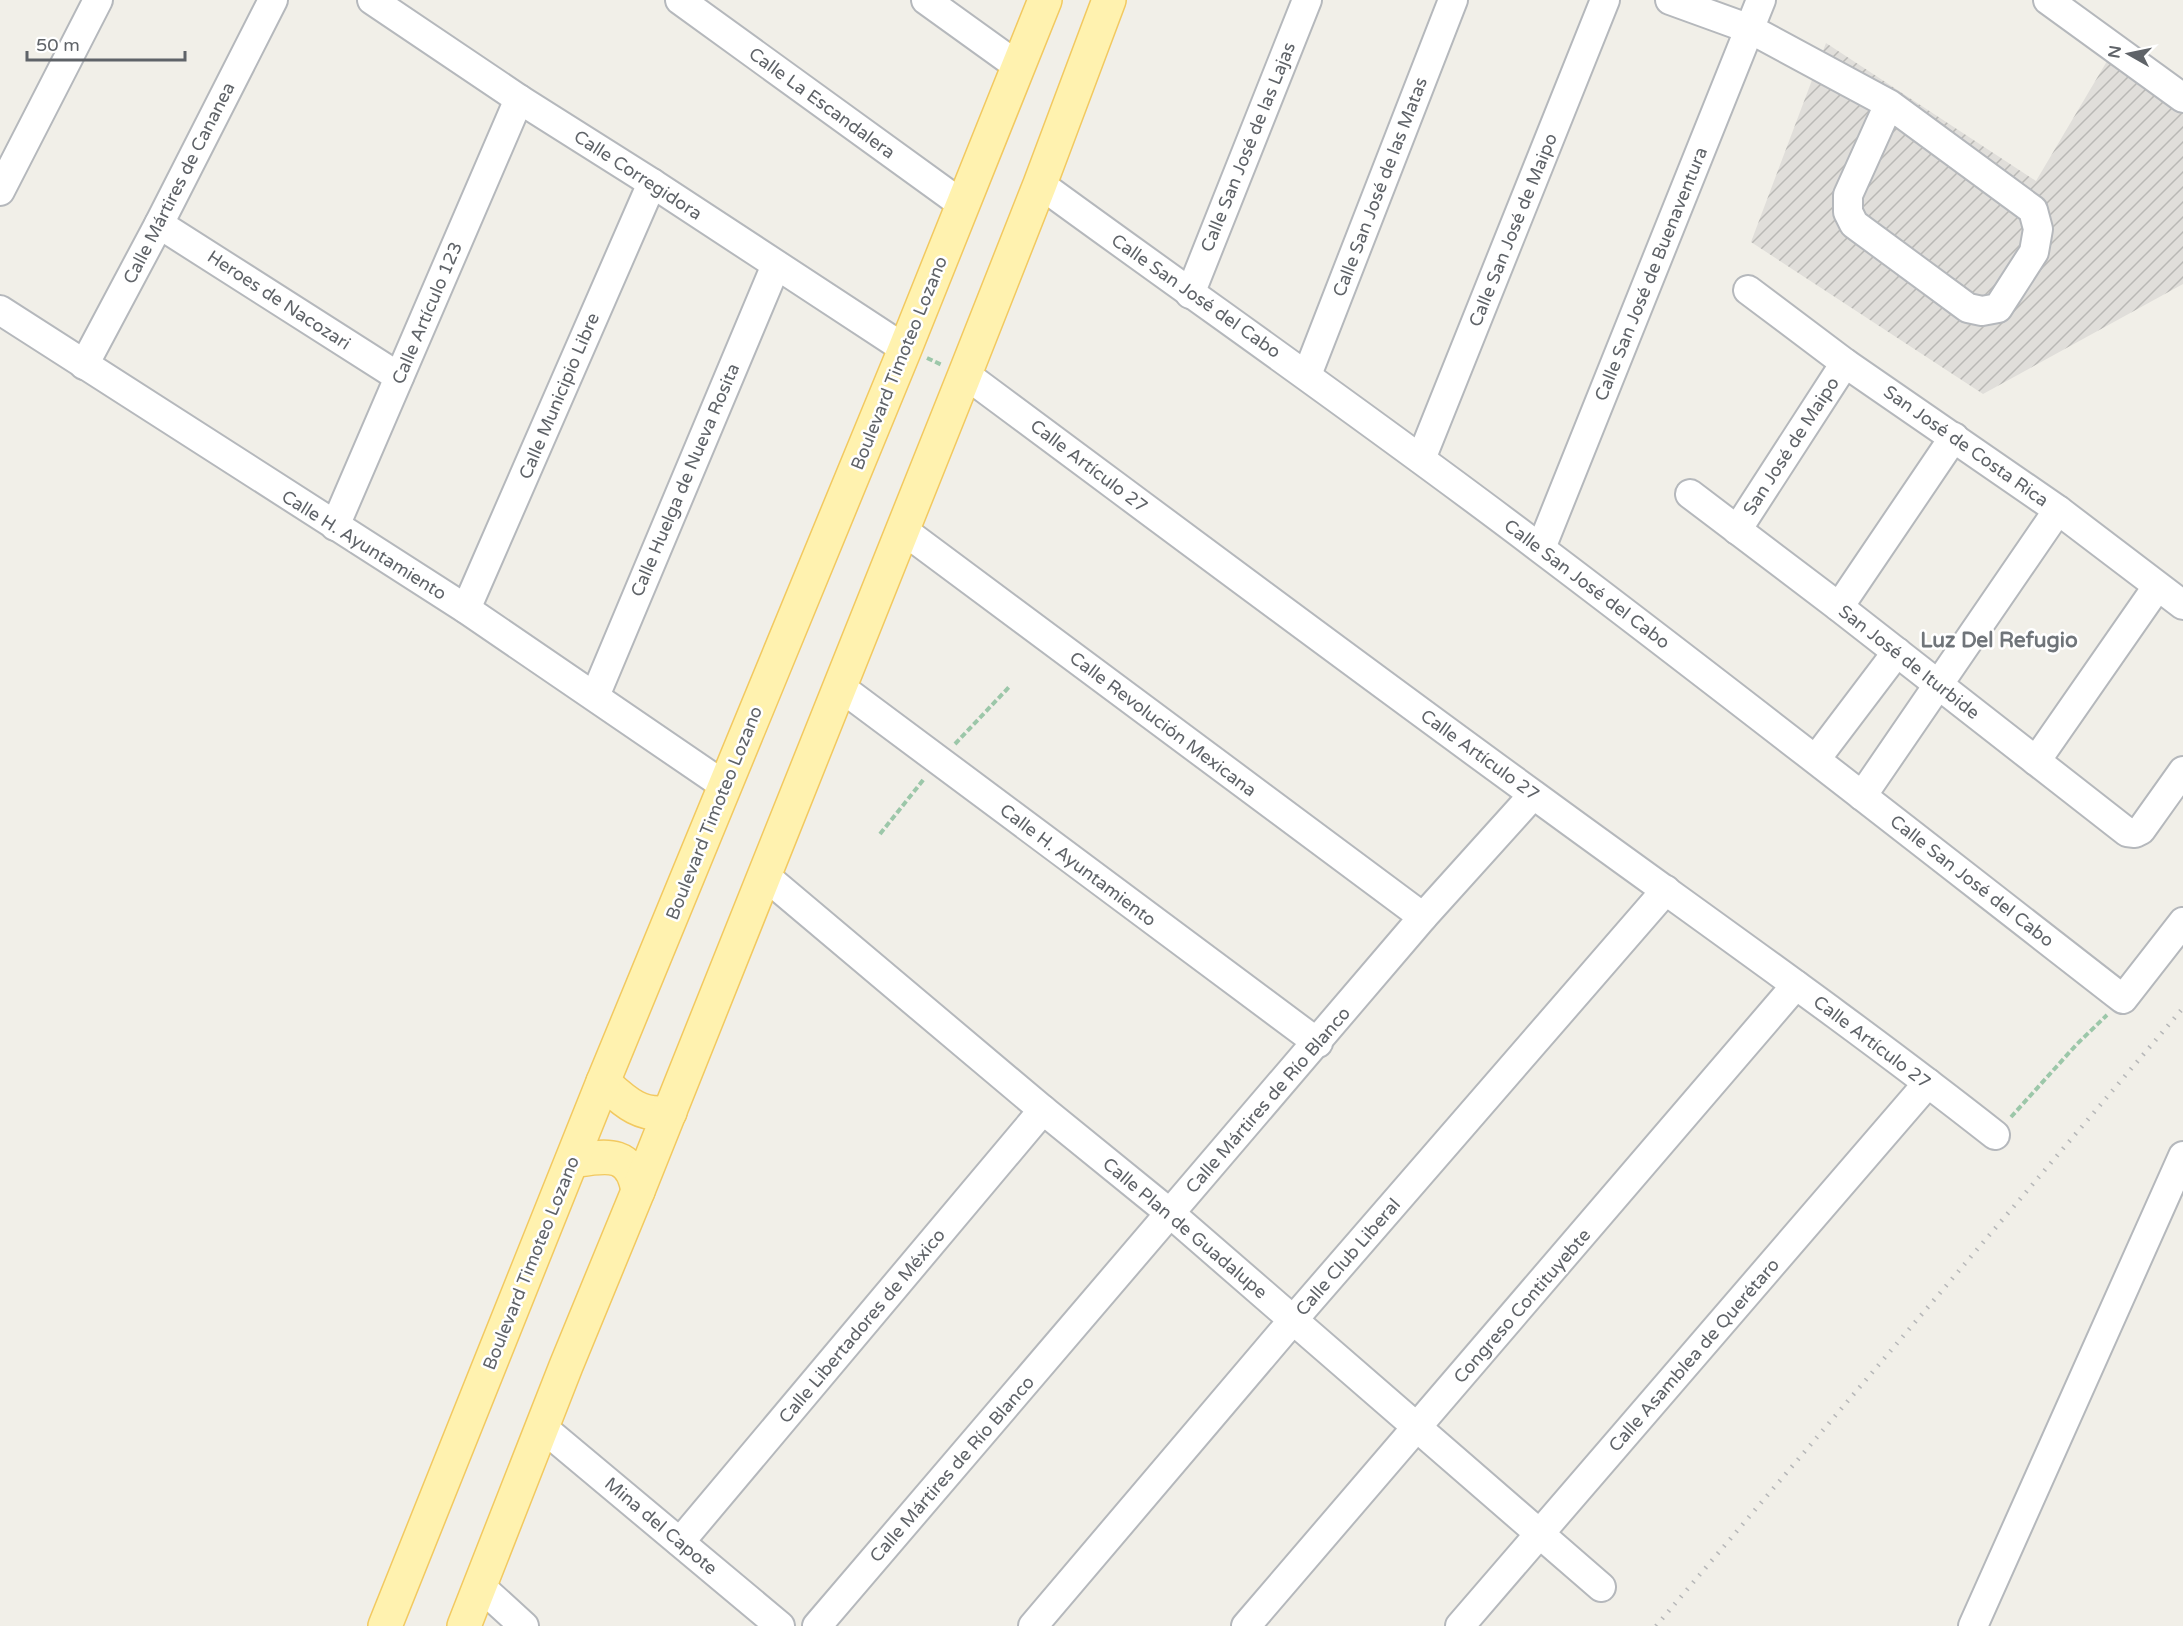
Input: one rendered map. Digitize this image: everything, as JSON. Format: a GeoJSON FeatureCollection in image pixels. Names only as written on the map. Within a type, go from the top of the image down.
{"type":"FeatureCollection","features":[{"type":"Feature","properties":{"kind":"main road","name":"Boulevard Timoteo Lozano"},"geometry":{"type":"LineString","coordinates":[[385,1626],[603,1082],[905,349],[1045,0]]}},
{"type":"Feature","properties":{"kind":"main road"},"geometry":{"type":"LineString","coordinates":[[464,1626],[965,374],[1109,0]]}},
{"type":"Feature","properties":{"kind":"main road"},"geometry":{"type":"LineString","coordinates":[[603,1082],[626,1104],[636,1109],[649,1113],[670,1112]]}},
{"type":"Feature","properties":{"kind":"main road"},"geometry":{"type":"LineString","coordinates":[[572,1161],[594,1157],[616,1159],[627,1164],[636,1177],[638,1191]]}},
{"type":"Feature","properties":{"kind":"street"},"geometry":{"type":"LineString","coordinates":[[0,191],[98,0]]}},
{"type":"Feature","properties":{"kind":"street","name":"Calle Mártires de Cananea"},"geometry":{"type":"LineString","coordinates":[[84,365],[273,0]]}},
{"type":"Feature","properties":{"kind":"street","name":"Calle Corregidora"},"geometry":{"type":"LineString","coordinates":[[372,0],[519,99],[905,349]]}},
{"type":"Feature","properties":{"kind":"street","name":"Calle La Escandalera"},"geometry":{"type":"LineString","coordinates":[[680,0],[963,205]]}},
{"type":"Feature","properties":{"kind":"street"},"geometry":{"type":"LineString","coordinates":[[926,0],[1019,67]]}},
{"type":"Feature","properties":{"kind":"street","name":"Calle San José de las Lajas"},"geometry":{"type":"LineString","coordinates":[[1190,294],[1307,0]]}},
{"type":"Feature","properties":{"kind":"street","name":"Calle San José de las Matas"},"geometry":{"type":"LineString","coordinates":[[1307,375],[1453,0]]}},
{"type":"Feature","properties":{"kind":"street","name":"Calle San José de Maipo"},"geometry":{"type":"LineString","coordinates":[[1421,459],[1605,0]]}},
{"type":"Feature","properties":{"kind":"street"},"geometry":{"type":"LineString","coordinates":[[1670,0],[1750,29],[1889,104],[2033,210],[2038,229],[2034,252],[1998,308],[1982,311],[1968,308],[1854,224],[1848,212],[1848,195],[1889,104]]}},
{"type":"Feature","properties":{"kind":"street","name":"Calle San José de Buenaventura"},"geometry":{"type":"LineString","coordinates":[[1541,548],[1761,0]]}},
{"type":"Feature","properties":{"kind":"street"},"geometry":{"type":"LineString","coordinates":[[2048,0],[2183,98]]}},
{"type":"Feature","properties":{"kind":"street","name":"Calle Artículo 123"},"geometry":{"type":"LineString","coordinates":[[335,526],[519,99]]}},
{"type":"Feature","properties":{"kind":"street","name":"Calle Municipio Libre"},"geometry":{"type":"LineString","coordinates":[[466,609],[652,183]]}},
{"type":"Feature","properties":{"kind":"street","name":"Calle San José del Cabo"},"geometry":{"type":"LineString","coordinates":[[1040,184],[1190,294],[1307,375],[1541,548],[2123,999]]}},
{"type":"Feature","properties":{"kind":"street","name":"Heroes de Nacozari"},"geometry":{"type":"LineString","coordinates":[[159,224],[399,377]]}},
{"type":"Feature","properties":{"kind":"street","name":"Calle Huelga de Nueva Rosita"},"geometry":{"type":"LineString","coordinates":[[595,696],[776,265]]}},
{"type":"Feature","properties":{"kind":"street","name":"San José de Costa Rica"},"geometry":{"type":"LineString","coordinates":[[1748,290],[1845,363],[2058,510],[2183,605]]}},
{"type":"Feature","properties":{"kind":"street","name":"Calle H. Ayuntamiento"},"geometry":{"type":"LineString","coordinates":[[0,310],[466,609],[725,786]]}},
{"type":"Feature","properties":{"kind":"street","name":"San José de Maipo"},"geometry":{"type":"LineString","coordinates":[[1737,530],[1845,363]]}},
{"type":"Feature","properties":{"kind":"street","name":"Calle Artículo 27"},"geometry":{"type":"LineString","coordinates":[[965,374],[1533,795],[1796,985],[1995,1135]]}},
{"type":"Feature","properties":{"kind":"street"},"geometry":{"type":"LineString","coordinates":[[1839,607],[1954,437]]}},
{"type":"Feature","properties":{"kind":"street","name":"San José de Iturbide"},"geometry":{"type":"LineString","coordinates":[[1690,494],[2127,832],[2141,830],[2183,771]]}},
{"type":"Feature","properties":{"kind":"street"},"geometry":{"type":"LineString","coordinates":[[1862,796],[2058,510]]}},
{"type":"Feature","properties":{"kind":"street","name":"Calle Revolución Mexicana"},"geometry":{"type":"LineString","coordinates":[[903,530],[1423,917]]}},
{"type":"Feature","properties":{"kind":"street"},"geometry":{"type":"LineString","coordinates":[[2036,761],[2157,586]]}},
{"type":"Feature","properties":{"kind":"street"},"geometry":{"type":"LineString","coordinates":[[1816,759],[1897,652]]}},
{"type":"Feature","properties":{"kind":"street","name":"Calle H. Ayuntamiento"},"geometry":{"type":"LineString","coordinates":[[839,686],[1318,1043]]}},
{"type":"Feature","properties":{"kind":"street","name":"Calle Mártires de Río Blanco"},"geometry":{"type":"LineString","coordinates":[[817,1626],[1318,1043],[1423,917],[1533,795]]}},
{"type":"Feature","properties":{"kind":"street","name":"Calle Plan de Guadalupe"},"geometry":{"type":"LineString","coordinates":[[764,875],[1043,1110],[1171,1214],[1601,1587]]}},
{"type":"Feature","properties":{"kind":"street","name":"Calle Club Liberal"},"geometry":{"type":"LineString","coordinates":[[1033,1626],[1293,1320],[1666,890]]}},
{"type":"Feature","properties":{"kind":"street"},"geometry":{"type":"LineString","coordinates":[[2123,999],[2183,922]]}},
{"type":"Feature","properties":{"kind":"street","name":"Congreso Contituyebte"},"geometry":{"type":"LineString","coordinates":[[1246,1626],[1796,985]]}},
{"type":"Feature","properties":{"kind":"street","name":"Calle Asamblea de Querétaro"},"geometry":{"type":"LineString","coordinates":[[1460,1626],[1928,1083]]}},
{"type":"Feature","properties":{"kind":"street","name":"Calle Libertadores de México"},"geometry":{"type":"LineString","coordinates":[[680,1542],[1043,1110]]}},
{"type":"Feature","properties":{"kind":"street"},"geometry":{"type":"LineString","coordinates":[[1973,1626],[2183,1156]]}},
{"type":"Feature","properties":{"kind":"street","name":"Mina del Capote"},"geometry":{"type":"LineString","coordinates":[[542,1427],[780,1626]]}},
{"type":"Feature","properties":{"kind":"street"},"geometry":{"type":"LineString","coordinates":[[480,1586],[524,1626]]}},
{"type":"Feature","properties":{"kind":"path"},"geometry":{"type":"LineString","coordinates":[[905,349],[965,374]]}},
{"type":"Feature","properties":{"kind":"path"},"geometry":{"type":"LineString","coordinates":[[1995,1135],[2077,1044],[2123,999]]}},
{"type":"Feature","properties":{"kind":"shaded area"},"geometry":{"type":"Polygon","coordinates":[[[1826,43],[2036,181],[2113,51],[2183,92],[2183,284],[1983,394],[1751,242],[1826,43]]]}},
{"type":"Feature","properties":{"kind":"railway"},"geometry":{"type":"LineString","coordinates":[[1656,1626],[2183,1008]]}},
{"type":"Feature","properties":{"kind":"district","name":"Luz Del Refugio"},"geometry":{"type":"Point","coordinates":[1999,640]}}]}
